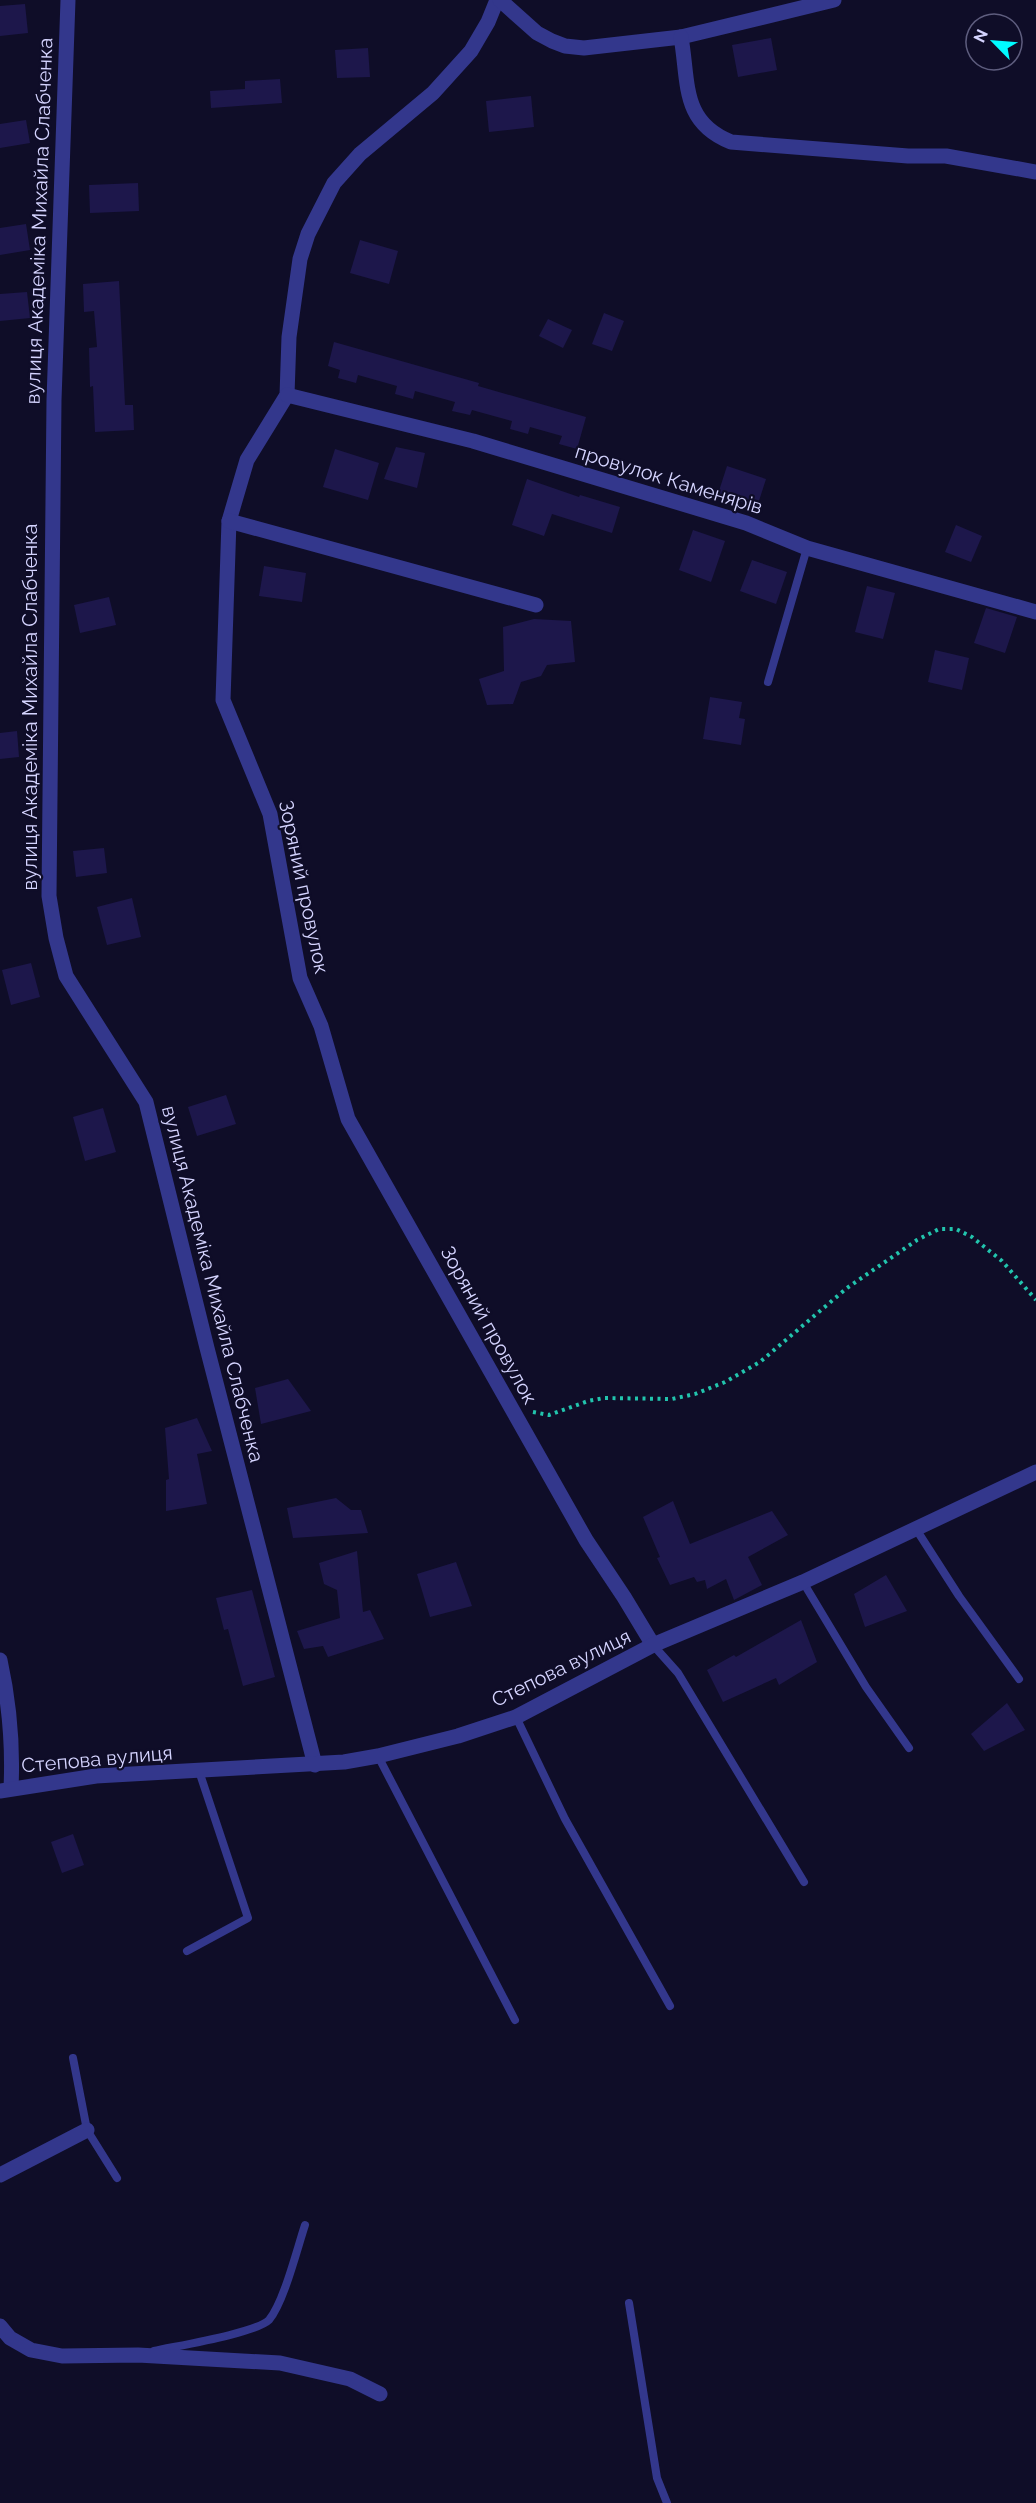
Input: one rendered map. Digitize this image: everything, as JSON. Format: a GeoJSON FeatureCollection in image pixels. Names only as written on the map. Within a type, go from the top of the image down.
{"type":"FeatureCollection","features":[{"type":"Feature","properties":{"kind":"street","name":"вулиця Академіка Михайла Слабченка"},"geometry":{"type":"LineString","coordinates":[[68,0],[54,400],[49,896],[56,938],[66,976],[146,1102],[315,1765]]}},
{"type":"Feature","properties":{"kind":"street"},"geometry":{"type":"LineString","coordinates":[[499,0],[537,33],[565,46],[584,48],[681,37],[834,0]]}},
{"type":"Feature","properties":{"kind":"street","name":"Зоряний провулок"},"geometry":{"type":"LineString","coordinates":[[499,0],[471,51],[433,93],[360,154],[334,183],[317,212],[300,259],[289,337],[287,395],[247,460],[229,521],[223,700],[270,814],[300,978],[321,1026],[348,1119],[586,1540],[653,1645]]}},
{"type":"Feature","properties":{"kind":"street"},"geometry":{"type":"LineString","coordinates":[[681,37],[693,111],[701,123],[714,135],[731,142],[908,156],[945,156],[1036,172]]}},
{"type":"Feature","properties":{"kind":"street","name":"провулок Каменярів"},"geometry":{"type":"LineString","coordinates":[[287,395],[484,445],[746,523],[807,548],[1036,612]]}},
{"type":"Feature","properties":{"kind":"street"},"geometry":{"type":"LineString","coordinates":[[229,521],[536,605]]}},
{"type":"Feature","properties":{"kind":"street","name":"Степова вулиця"},"geometry":{"type":"LineString","coordinates":[[5,1789],[96,1776],[315,1765],[378,1756],[458,1736],[516,1717],[653,1645],[803,1582],[1036,1472]]}},
{"type":"Feature","properties":{"kind":"street"},"geometry":{"type":"LineString","coordinates":[[0,1660],[5,1681],[12,1763],[5,1789]]}},
{"type":"Feature","properties":{"kind":"street"},"geometry":{"type":"LineString","coordinates":[[0,2175],[87,2130]]}},
{"type":"Feature","properties":{"kind":"street"},"geometry":{"type":"LineString","coordinates":[[0,2326],[5,2342],[62,2356],[138,2355],[280,2362],[350,2379],[380,2394]]}},
{"type":"Feature","properties":{"kind":"lane"},"geometry":{"type":"LineString","coordinates":[[768,682],[807,548]]}},
{"type":"Feature","properties":{"kind":"lane"},"geometry":{"type":"LineString","coordinates":[[916,1529],[959,1596],[1019,1679]]}},
{"type":"Feature","properties":{"kind":"lane"},"geometry":{"type":"LineString","coordinates":[[803,1582],[866,1687],[909,1748]]}},
{"type":"Feature","properties":{"kind":"lane"},"geometry":{"type":"LineString","coordinates":[[653,1645],[678,1673],[804,1882]]}},
{"type":"Feature","properties":{"kind":"lane"},"geometry":{"type":"LineString","coordinates":[[516,1717],[565,1819],[670,2006]]}},
{"type":"Feature","properties":{"kind":"lane"},"geometry":{"type":"LineString","coordinates":[[378,1756],[514,2020]]}},
{"type":"Feature","properties":{"kind":"lane"},"geometry":{"type":"LineString","coordinates":[[187,1951],[248,1918],[199,1771]]}},
{"type":"Feature","properties":{"kind":"lane"},"geometry":{"type":"LineString","coordinates":[[73,2058],[87,2130],[117,2178]]}},
{"type":"Feature","properties":{"kind":"lane"},"geometry":{"type":"LineString","coordinates":[[138,2355],[251,2329],[267,2322],[276,2309],[305,2225]]}},
{"type":"Feature","properties":{"kind":"lane"},"geometry":{"type":"LineString","coordinates":[[629,2303],[657,2478],[667,2503]]}},
{"type":"Feature","properties":{"kind":"path"},"geometry":{"type":"LineString","coordinates":[[509,1407],[549,1415],[588,1401],[604,1398],[672,1400],[705,1390],[760,1362],[847,1288],[917,1240],[939,1229],[956,1229],[972,1237],[1002,1261],[1036,1300]]}},
{"type":"Feature","properties":{"kind":"building"},"geometry":{"type":"Polygon","coordinates":[[[25,4],[28,33],[0,36],[0,6],[25,4]]]}},
{"type":"Feature","properties":{"kind":"building"},"geometry":{"type":"Polygon","coordinates":[[[771,38],[777,70],[738,77],[732,45],[771,38]]]}},
{"type":"Feature","properties":{"kind":"building"},"geometry":{"type":"Polygon","coordinates":[[[368,48],[370,77],[337,78],[335,50],[368,48]]]}},
{"type":"Feature","properties":{"kind":"building"},"geometry":{"type":"Polygon","coordinates":[[[280,79],[282,103],[211,108],[210,91],[245,89],[245,81],[280,79]]]}},
{"type":"Feature","properties":{"kind":"building"},"geometry":{"type":"Polygon","coordinates":[[[531,96],[534,127],[489,132],[486,101],[531,96]]]}},
{"type":"Feature","properties":{"kind":"building"},"geometry":{"type":"Polygon","coordinates":[[[26,120],[30,143],[0,148],[0,124],[26,120]]]}},
{"type":"Feature","properties":{"kind":"building"},"geometry":{"type":"Polygon","coordinates":[[[138,183],[139,211],[90,213],[89,185],[138,183]]]}},
{"type":"Feature","properties":{"kind":"building"},"geometry":{"type":"Polygon","coordinates":[[[26,224],[30,250],[0,255],[0,228],[26,224]]]}},
{"type":"Feature","properties":{"kind":"building"},"geometry":{"type":"Polygon","coordinates":[[[360,240],[398,251],[389,284],[350,273],[360,240]]]}},
{"type":"Feature","properties":{"kind":"building"},"geometry":{"type":"Polygon","coordinates":[[[119,281],[125,405],[133,405],[134,430],[95,432],[89,348],[97,347],[94,311],[84,312],[83,284],[119,281]]]}},
{"type":"Feature","properties":{"kind":"building"},"geometry":{"type":"Polygon","coordinates":[[[27,292],[30,318],[0,321],[0,294],[27,292]]]}},
{"type":"Feature","properties":{"kind":"building"},"geometry":{"type":"Polygon","coordinates":[[[604,313],[624,321],[612,351],[592,344],[604,313]]]}},
{"type":"Feature","properties":{"kind":"building"},"geometry":{"type":"Polygon","coordinates":[[[548,319],[572,330],[563,348],[539,336],[548,319]]]}},
{"type":"Feature","properties":{"kind":"building"},"geometry":{"type":"Polygon","coordinates":[[[334,342],[479,383],[478,386],[586,417],[577,449],[559,444],[562,436],[530,427],[528,434],[510,429],[512,421],[472,410],[470,415],[452,411],[455,402],[415,391],[413,399],[395,394],[397,386],[358,375],[356,383],[338,378],[340,370],[328,366],[334,342]]]}},
{"type":"Feature","properties":{"kind":"building"},"geometry":{"type":"Polygon","coordinates":[[[396,447],[425,453],[417,488],[384,479],[396,447]]]}},
{"type":"Feature","properties":{"kind":"building"},"geometry":{"type":"Polygon","coordinates":[[[335,449],[379,463],[368,500],[323,487],[335,449]]]}},
{"type":"Feature","properties":{"kind":"building"},"geometry":{"type":"Polygon","coordinates":[[[727,466],[766,479],[757,507],[718,494],[727,466]]]}},
{"type":"Feature","properties":{"kind":"building"},"geometry":{"type":"Polygon","coordinates":[[[527,479],[579,497],[580,495],[620,507],[612,533],[552,514],[544,536],[512,525],[527,479]]]}},
{"type":"Feature","properties":{"kind":"building"},"geometry":{"type":"Polygon","coordinates":[[[956,525],[982,536],[971,562],[945,552],[956,525]]]}},
{"type":"Feature","properties":{"kind":"building"},"geometry":{"type":"Polygon","coordinates":[[[693,530],[725,541],[711,582],[679,570],[693,530]]]}},
{"type":"Feature","properties":{"kind":"building"},"geometry":{"type":"Polygon","coordinates":[[[752,560],[787,572],[776,604],[740,591],[752,560]]]}},
{"type":"Feature","properties":{"kind":"building"},"geometry":{"type":"Polygon","coordinates":[[[264,566],[306,573],[302,602],[259,596],[264,566]]]}},
{"type":"Feature","properties":{"kind":"building"},"geometry":{"type":"Polygon","coordinates":[[[867,586],[895,593],[883,639],[855,632],[867,586]]]}},
{"type":"Feature","properties":{"kind":"building"},"geometry":{"type":"Polygon","coordinates":[[[109,597],[116,625],[80,633],[74,605],[109,597]]]}},
{"type":"Feature","properties":{"kind":"building"},"geometry":{"type":"Polygon","coordinates":[[[986,608],[1017,617],[1005,653],[974,643],[986,608]]]}},
{"type":"Feature","properties":{"kind":"building"},"geometry":{"type":"Polygon","coordinates":[[[534,619],[571,621],[575,662],[547,665],[541,676],[521,682],[513,704],[487,705],[479,679],[504,671],[503,627],[534,619]]]}},
{"type":"Feature","properties":{"kind":"building"},"geometry":{"type":"Polygon","coordinates":[[[935,650],[969,658],[962,690],[928,682],[935,650]]]}},
{"type":"Feature","properties":{"kind":"building"},"geometry":{"type":"Polygon","coordinates":[[[710,697],[742,702],[739,718],[745,719],[741,745],[703,739],[710,697]]]}},
{"type":"Feature","properties":{"kind":"building"},"geometry":{"type":"Polygon","coordinates":[[[17,731],[19,757],[0,759],[0,733],[17,731]]]}},
{"type":"Feature","properties":{"kind":"building"},"geometry":{"type":"Polygon","coordinates":[[[104,848],[107,873],[76,877],[73,851],[104,848]]]}},
{"type":"Feature","properties":{"kind":"building"},"geometry":{"type":"Polygon","coordinates":[[[132,898],[141,937],[107,945],[97,907],[132,898]]]}},
{"type":"Feature","properties":{"kind":"building"},"geometry":{"type":"Polygon","coordinates":[[[31,963],[40,997],[11,1005],[2,970],[31,963]]]}},
{"type":"Feature","properties":{"kind":"building"},"geometry":{"type":"Polygon","coordinates":[[[226,1095],[236,1124],[197,1136],[188,1107],[226,1095]]]}},
{"type":"Feature","properties":{"kind":"building"},"geometry":{"type":"Polygon","coordinates":[[[103,1108],[116,1152],[85,1161],[73,1117],[103,1108]]]}},
{"type":"Feature","properties":{"kind":"building"},"geometry":{"type":"Polygon","coordinates":[[[288,1379],[311,1411],[261,1424],[255,1388],[288,1379]]]}},
{"type":"Feature","properties":{"kind":"building"},"geometry":{"type":"Polygon","coordinates":[[[197,1418],[212,1451],[197,1454],[207,1504],[166,1511],[166,1480],[169,1479],[165,1428],[197,1418]]]}},
{"type":"Feature","properties":{"kind":"building"},"geometry":{"type":"Polygon","coordinates":[[[336,1498],[351,1510],[361,1510],[368,1533],[293,1538],[287,1508],[336,1498]]]}},
{"type":"Feature","properties":{"kind":"building"},"geometry":{"type":"Polygon","coordinates":[[[673,1501],[690,1544],[772,1511],[788,1535],[748,1557],[762,1585],[734,1600],[726,1579],[707,1589],[705,1580],[697,1582],[694,1577],[670,1585],[657,1558],[660,1557],[643,1517],[673,1501]]]}},
{"type":"Feature","properties":{"kind":"building"},"geometry":{"type":"Polygon","coordinates":[[[357,1551],[363,1612],[370,1610],[384,1639],[328,1657],[323,1646],[304,1649],[297,1631],[340,1618],[337,1590],[324,1584],[319,1563],[357,1551]]]}},
{"type":"Feature","properties":{"kind":"building"},"geometry":{"type":"Polygon","coordinates":[[[456,1562],[472,1606],[430,1617],[417,1574],[456,1562]]]}},
{"type":"Feature","properties":{"kind":"building"},"geometry":{"type":"Polygon","coordinates":[[[886,1575],[907,1611],[865,1627],[854,1594],[886,1575]]]}},
{"type":"Feature","properties":{"kind":"building"},"geometry":{"type":"Polygon","coordinates":[[[252,1590],[275,1677],[243,1686],[228,1629],[224,1630],[216,1598],[252,1590]]]}},
{"type":"Feature","properties":{"kind":"building"},"geometry":{"type":"Polygon","coordinates":[[[801,1620],[817,1662],[779,1685],[776,1678],[723,1702],[707,1670],[734,1655],[736,1657],[801,1620]]]}},
{"type":"Feature","properties":{"kind":"building"},"geometry":{"type":"Polygon","coordinates":[[[1007,1703],[1025,1730],[984,1751],[971,1734],[1007,1703]]]}},
{"type":"Feature","properties":{"kind":"building"},"geometry":{"type":"Polygon","coordinates":[[[73,1834],[84,1865],[62,1873],[51,1842],[73,1834]]]}}]}
